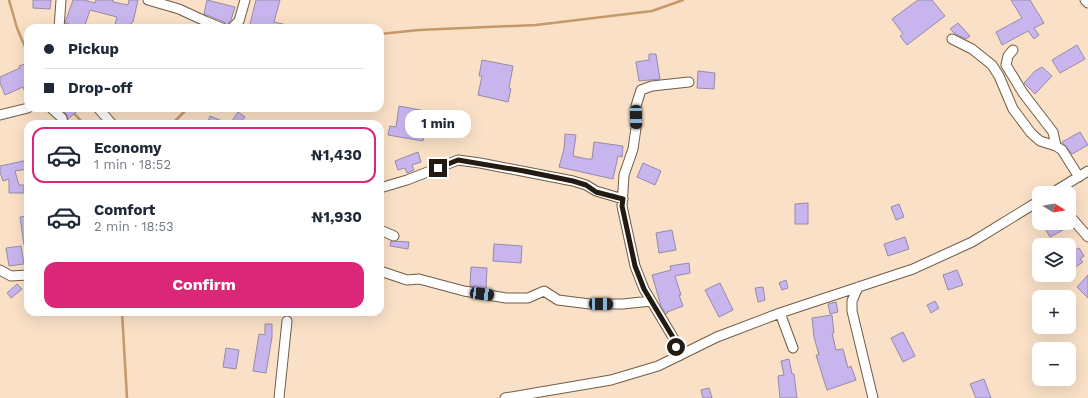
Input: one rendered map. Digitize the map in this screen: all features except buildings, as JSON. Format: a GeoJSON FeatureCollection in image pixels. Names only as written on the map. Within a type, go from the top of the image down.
{"type":"FeatureCollection","features":[{"type":"Feature","properties":{"kind":"street"},"geometry":{"type":"LineString","coordinates":[[59,24],[61,0]]}},
{"type":"Feature","properties":{"kind":"street"},"geometry":{"type":"LineString","coordinates":[[148,0],[179,9],[211,24]]}},
{"type":"Feature","properties":{"kind":"street"},"geometry":{"type":"LineString","coordinates":[[236,24],[239,21],[245,0]]}},
{"type":"Feature","properties":{"kind":"street"},"geometry":{"type":"LineString","coordinates":[[1085,0],[1088,3]]}},
{"type":"Feature","properties":{"kind":"street"},"geometry":{"type":"LineString","coordinates":[[952,39],[972,49],[992,65],[999,76],[1013,109],[1031,133],[1040,141],[1056,146],[1062,150],[1079,177]]}},
{"type":"Feature","properties":{"kind":"street"},"geometry":{"type":"LineString","coordinates":[[1013,50],[1008,56],[1006,65],[1023,93],[1054,132],[1056,146]]}},
{"type":"Feature","properties":{"kind":"street"},"geometry":{"type":"LineString","coordinates":[[679,356],[674,339],[644,289],[635,266],[622,206],[624,175],[634,149],[636,106],[640,90],[652,86],[689,82]]}},
{"type":"Feature","properties":{"kind":"street"},"geometry":{"type":"LineString","coordinates":[[0,115],[24,109]]}},
{"type":"Feature","properties":{"kind":"street"},"geometry":{"type":"LineString","coordinates":[[55,112],[62,120]]}},
{"type":"Feature","properties":{"kind":"street"},"geometry":{"type":"LineString","coordinates":[[102,112],[108,120]]}},
{"type":"Feature","properties":{"kind":"street"},"geometry":{"type":"LineString","coordinates":[[384,187],[407,180],[458,160],[566,180],[586,185],[596,192],[623,199]]}},
{"type":"Feature","properties":{"kind":"street"},"geometry":{"type":"LineString","coordinates":[[1064,186],[1088,171]]}},
{"type":"Feature","properties":{"kind":"street"},"geometry":{"type":"LineString","coordinates":[[505,398],[611,380],[658,366],[717,337],[780,313],[912,269],[972,242],[1032,205]]}},
{"type":"Feature","properties":{"kind":"street"},"geometry":{"type":"LineString","coordinates":[[1076,224],[1088,237]]}},
{"type":"Feature","properties":{"kind":"street"},"geometry":{"type":"LineString","coordinates":[[384,232],[394,236]]}},
{"type":"Feature","properties":{"kind":"street"},"geometry":{"type":"LineString","coordinates":[[0,270],[11,276],[24,275]]}},
{"type":"Feature","properties":{"kind":"street"},"geometry":{"type":"LineString","coordinates":[[384,272],[407,280],[419,279],[464,291],[506,298],[528,298],[544,291],[558,300],[590,304],[623,304],[651,301]]}},
{"type":"Feature","properties":{"kind":"street"},"geometry":{"type":"LineString","coordinates":[[858,287],[852,301],[852,311],[873,398]]}},
{"type":"Feature","properties":{"kind":"street"},"geometry":{"type":"LineString","coordinates":[[780,313],[793,348]]}},
{"type":"Feature","properties":{"kind":"street"},"geometry":{"type":"LineString","coordinates":[[279,398],[287,321]]}},
{"type":"Feature","properties":{"kind":"waterway"},"geometry":{"type":"LineString","coordinates":[[9,0],[17,28],[24,45]]}},
{"type":"Feature","properties":{"kind":"waterway"},"geometry":{"type":"LineString","coordinates":[[384,34],[419,30],[536,25],[652,11],[683,0]]}},
{"type":"Feature","properties":{"kind":"waterway"},"geometry":{"type":"LineString","coordinates":[[73,112],[80,120]]}},
{"type":"Feature","properties":{"kind":"waterway"},"geometry":{"type":"LineString","coordinates":[[176,120],[184,112]]}},
{"type":"Feature","properties":{"kind":"waterway"},"geometry":{"type":"LineString","coordinates":[[122,316],[127,398]]}},
{"type":"Feature","properties":{"kind":"route"},"geometry":{"type":"LineString","coordinates":[[438,168],[458,160],[480,163],[573,181],[586,185],[596,192],[623,199],[622,206],[635,266],[644,289],[674,339],[676,347]]}}]}
